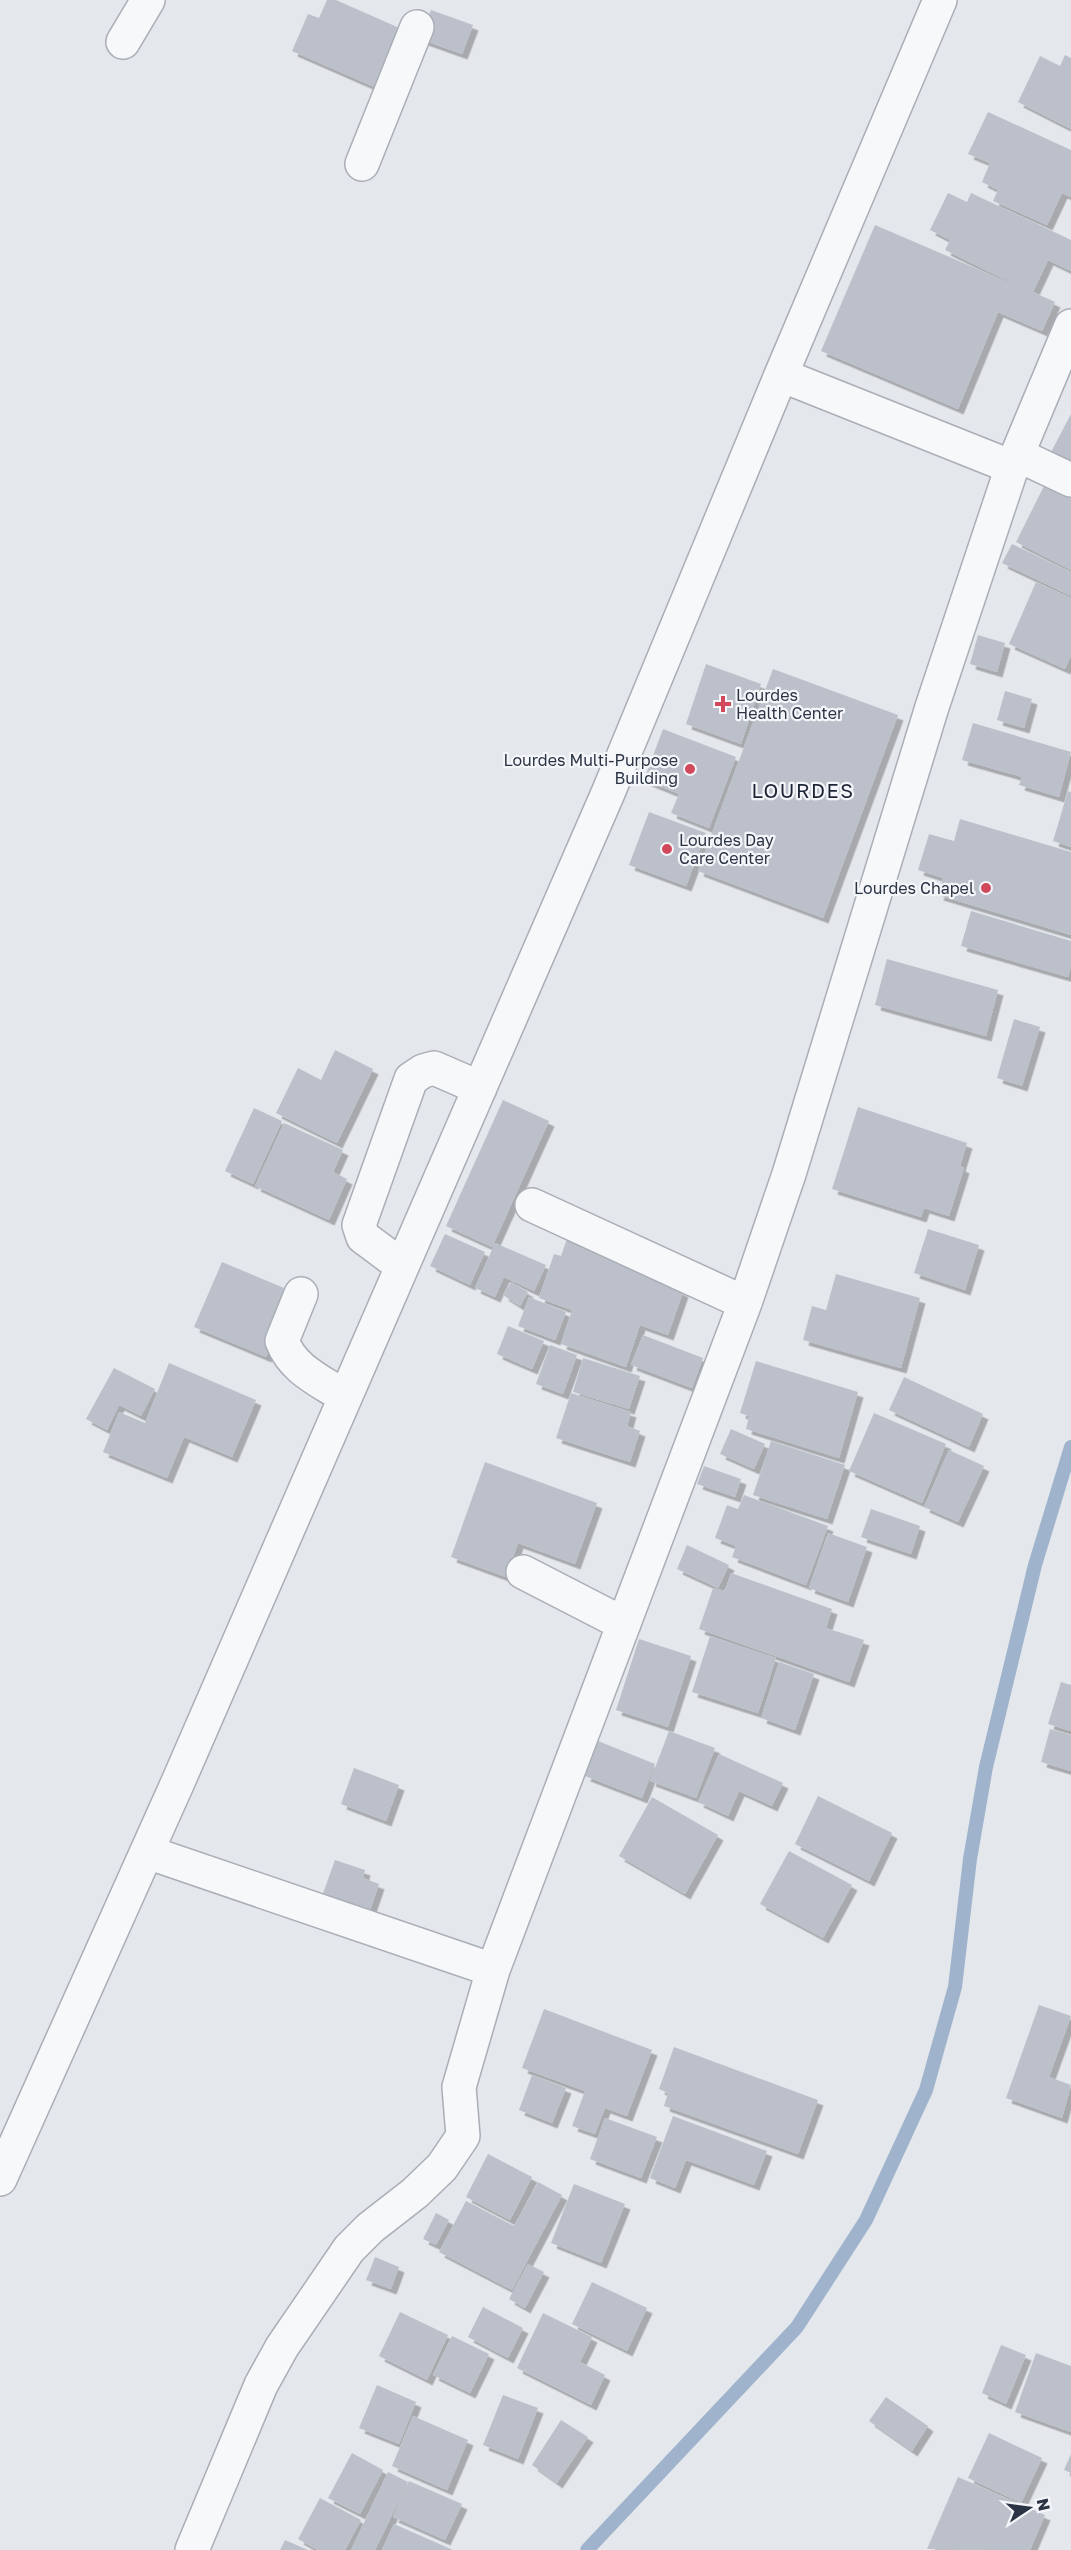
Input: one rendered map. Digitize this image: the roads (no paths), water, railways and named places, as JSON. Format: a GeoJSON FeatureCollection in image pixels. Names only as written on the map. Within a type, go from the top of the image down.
{"type":"FeatureCollection","features":[{"type":"Feature","properties":{"kind":"street"},"geometry":{"type":"LineString","coordinates":[[123,42],[147,0]]}},
{"type":"Feature","properties":{"kind":"street"},"geometry":{"type":"LineString","coordinates":[[1,2173],[147,1852],[608,793],[781,375],[940,0]]}},
{"type":"Feature","properties":{"kind":"street"},"geometry":{"type":"LineString","coordinates":[[362,164],[417,27]]}},
{"type":"Feature","properties":{"kind":"street"},"geometry":{"type":"LineString","coordinates":[[192,2550],[261,2385],[282,2347],[349,2250],[370,2228],[415,2193],[435,2173],[463,2136],[459,2087],[493,1970],[746,1303],[789,1174],[897,817],[1015,461],[1071,326]]}},
{"type":"Feature","properties":{"kind":"street"},"geometry":{"type":"LineString","coordinates":[[781,375],[1071,480]]}},
{"type":"Feature","properties":{"kind":"street"},"geometry":{"type":"LineString","coordinates":[[402,1266],[363,1237],[359,1225],[411,1079],[423,1071],[434,1068],[480,1089]]}},
{"type":"Feature","properties":{"kind":"street"},"geometry":{"type":"LineString","coordinates":[[532,1205],[746,1303]]}},
{"type":"Feature","properties":{"kind":"street"},"geometry":{"type":"LineString","coordinates":[[301,1294],[282,1341],[287,1354],[296,1366],[345,1397]]}},
{"type":"Feature","properties":{"kind":"street"},"geometry":{"type":"LineString","coordinates":[[523,1572],[624,1624]]}},
{"type":"Feature","properties":{"kind":"street"},"geometry":{"type":"LineString","coordinates":[[147,1852],[493,1970]]}},
{"type":"Feature","properties":{"kind":"waterway"},"geometry":{"type":"LineString","coordinates":[[587,2550],[797,2327],[866,2220],[926,2090],[955,1987],[970,1859],[986,1767],[1035,1565],[1071,1447]]}},
{"type":"Feature","properties":{"kind":"place","name":"Lourdes Health Center"},"geometry":{"type":"Point","coordinates":[723,704]}},
{"type":"Feature","properties":{"kind":"place","name":"Lourdes Multi-Purpose Building"},"geometry":{"type":"Point","coordinates":[690,769]}},
{"type":"Feature","properties":{"kind":"place","name":"Lourdes Day Care Center"},"geometry":{"type":"Point","coordinates":[667,849]}},
{"type":"Feature","properties":{"kind":"place","name":"Lourdes Chapel"},"geometry":{"type":"Point","coordinates":[986,888]}},
{"type":"Feature","properties":{"kind":"district","name":"LOURDES"},"geometry":{"type":"Point","coordinates":[803,791]}}]}
